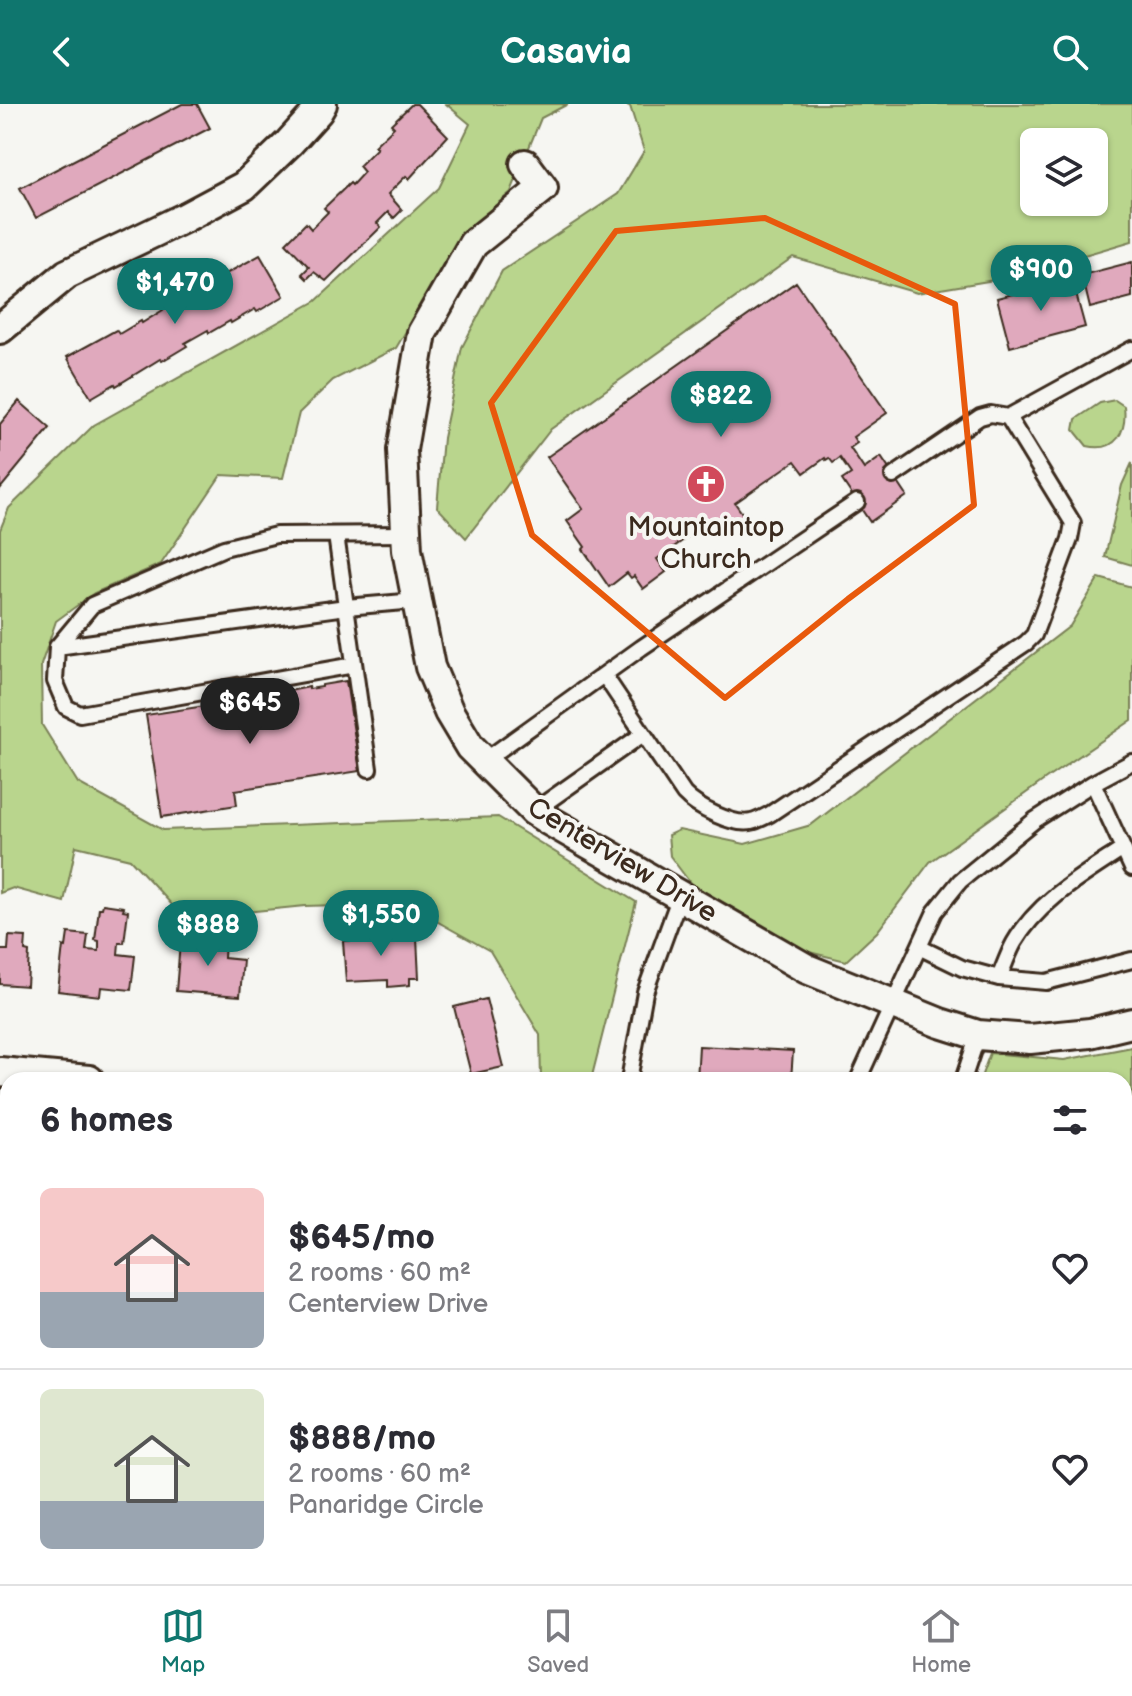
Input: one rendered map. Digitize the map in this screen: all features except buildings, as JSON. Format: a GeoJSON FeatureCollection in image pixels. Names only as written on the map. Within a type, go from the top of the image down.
{"type":"FeatureCollection","features":[{"type":"Feature","properties":{"kind":"street"},"geometry":{"type":"LineString","coordinates":[[0,329],[67,274],[244,186],[289,143],[322,104]]}},
{"type":"Feature","properties":{"kind":"street","name":"Centerview Drive"},"geometry":{"type":"LineString","coordinates":[[525,164],[543,188],[473,244],[422,333],[402,450],[407,550],[430,667],[449,712],[470,747],[534,811],[807,969],[892,1005],[978,1035],[1030,1039],[1090,1033],[1132,1023]]}},
{"type":"Feature","properties":{"kind":"lane"},"geometry":{"type":"LineString","coordinates":[[893,476],[980,417],[991,414],[1008,417],[1132,349]]}},
{"type":"Feature","properties":{"kind":"lane"},"geometry":{"type":"LineString","coordinates":[[604,675],[691,802],[736,822],[750,823],[770,814],[1034,635],[1070,539],[1073,523],[1008,417]]}},
{"type":"Feature","properties":{"kind":"lane"},"geometry":{"type":"LineString","coordinates":[[484,761],[857,502]]}},
{"type":"Feature","properties":{"kind":"lane"},"geometry":{"type":"LineString","coordinates":[[354,665],[80,714],[66,707],[55,681],[57,647],[92,605],[224,548],[276,535],[406,534]]}},
{"type":"Feature","properties":{"kind":"lane"},"geometry":{"type":"LineString","coordinates":[[336,535],[369,769]]}},
{"type":"Feature","properties":{"kind":"lane"},"geometry":{"type":"LineString","coordinates":[[57,647],[346,607],[416,601]]}},
{"type":"Feature","properties":{"kind":"lane"},"geometry":{"type":"LineString","coordinates":[[534,811],[643,734]]}},
{"type":"Feature","properties":{"kind":"lane"},"geometry":{"type":"LineString","coordinates":[[862,1072],[935,912],[960,881],[1035,820],[1132,762]]}},
{"type":"Feature","properties":{"kind":"lane"},"geometry":{"type":"LineString","coordinates":[[1093,783],[1132,868]]}},
{"type":"Feature","properties":{"kind":"lane"},"geometry":{"type":"LineString","coordinates":[[999,978],[1015,942],[1037,914],[1072,883],[1123,849]]}},
{"type":"Feature","properties":{"kind":"lane"},"geometry":{"type":"LineString","coordinates":[[630,1072],[645,992],[680,896]]}},
{"type":"Feature","properties":{"kind":"lane"},"geometry":{"type":"LineString","coordinates":[[919,947],[962,968],[999,978],[1046,982],[1132,960]]}},
{"type":"Feature","properties":{"kind":"lane"},"geometry":{"type":"LineString","coordinates":[[966,1072],[978,1035]]}},
{"type":"Feature","properties":{"kind":"highlighted area"},"geometry":{"type":"Polygon","coordinates":[[[765,218],[955,304],[974,505],[848,599],[725,698],[532,535],[491,403],[616,231],[765,218]]]}},
{"type":"Feature","properties":{"kind":"green space"},"geometry":{"type":"Polygon","coordinates":[[[446,104],[568,104],[541,118],[511,192],[466,231],[396,348],[333,380],[299,413],[283,478],[221,475],[161,564],[94,593],[56,621],[41,665],[42,725],[78,783],[163,830],[498,817],[636,902],[593,1072],[541,1072],[540,1035],[490,951],[404,903],[305,906],[184,918],[130,859],[76,846],[64,902],[13,888],[0,893],[0,530],[9,508],[94,425],[316,301],[439,188],[470,124],[446,104]]]}},
{"type":"Feature","properties":{"kind":"green space"},"geometry":{"type":"Polygon","coordinates":[[[622,104],[1132,104],[1132,241],[1006,278],[917,293],[793,257],[551,429],[466,538],[437,507],[443,438],[462,347],[502,271],[618,194],[644,151],[630,106],[622,104]]]}},
{"type":"Feature","properties":{"kind":"green space"},"geometry":{"type":"Polygon","coordinates":[[[1115,400],[1124,406],[1125,415],[1118,438],[1106,446],[1087,446],[1074,430],[1076,419],[1100,403],[1115,400]]]}},
{"type":"Feature","properties":{"kind":"green space"},"geometry":{"type":"Polygon","coordinates":[[[1132,463],[1132,565],[1105,557],[1122,485],[1132,463]]]}},
{"type":"Feature","properties":{"kind":"green space"},"geometry":{"type":"Polygon","coordinates":[[[1099,578],[1132,587],[1132,720],[930,862],[877,932],[846,961],[809,952],[691,884],[670,856],[668,835],[679,830],[745,844],[811,825],[1070,626],[1099,578]]]}},
{"type":"Feature","properties":{"kind":"green space"},"geometry":{"type":"Polygon","coordinates":[[[1132,1047],[1132,1072],[983,1072],[990,1053],[1064,1060],[1132,1047]]]}},
{"type":"Feature","properties":{"kind":"place","name":"Mountaintop Church"},"geometry":{"type":"Point","coordinates":[706,484]}}]}
